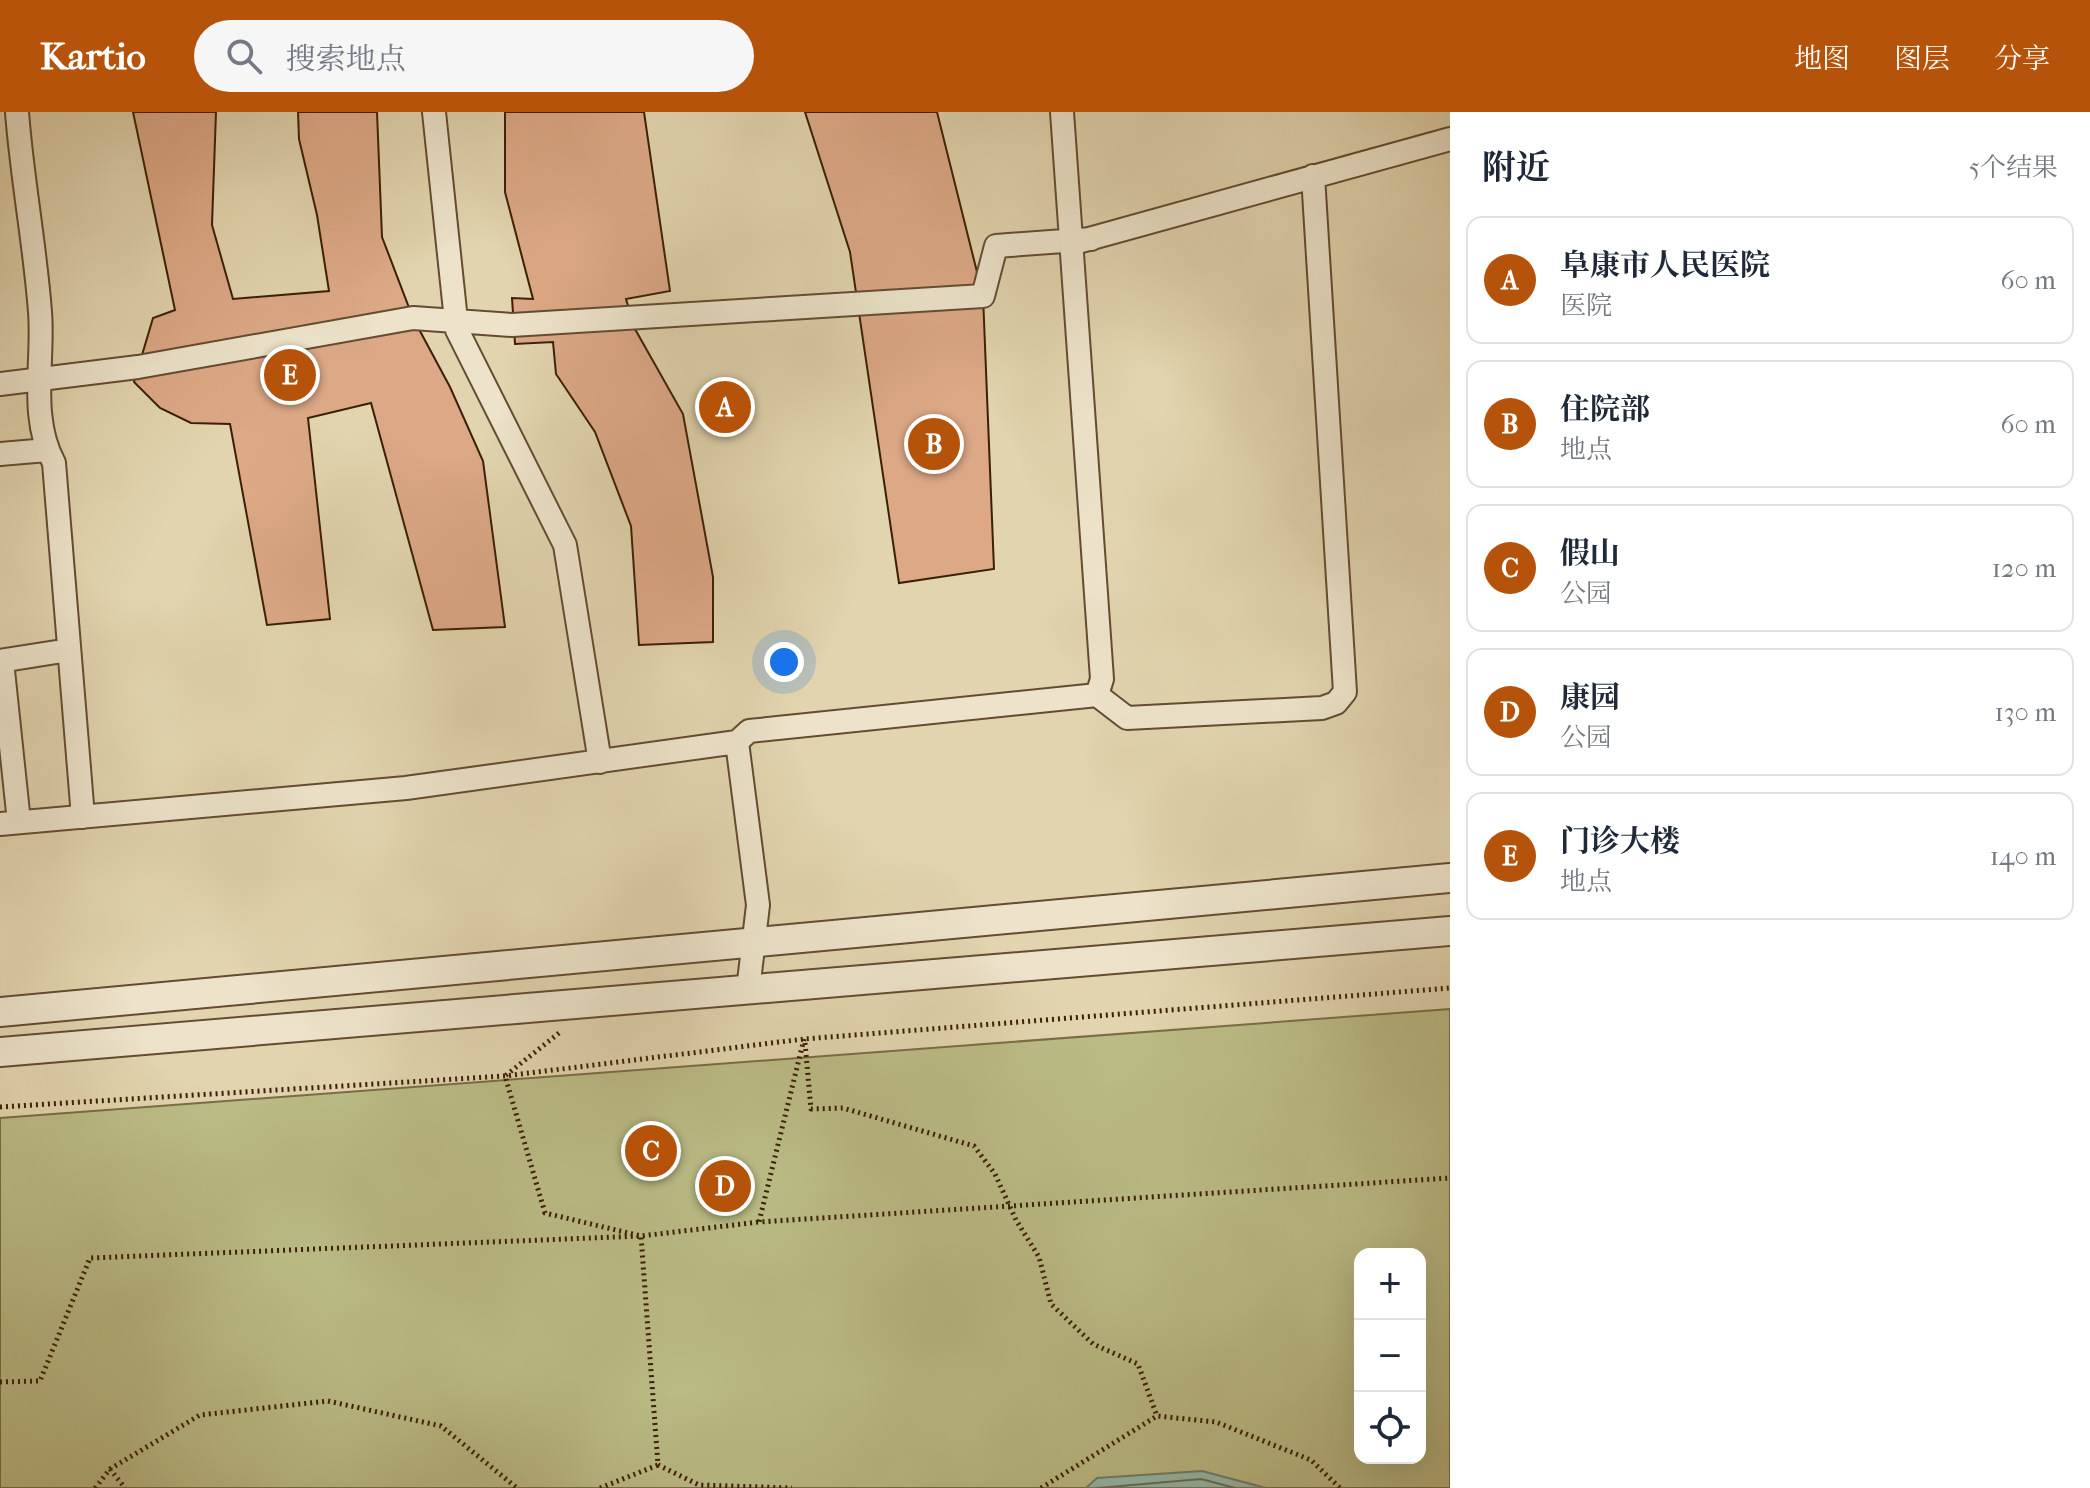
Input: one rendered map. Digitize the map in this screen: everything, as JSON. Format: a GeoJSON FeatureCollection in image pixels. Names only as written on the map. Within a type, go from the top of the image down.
{"type":"FeatureCollection","features":[{"type":"Feature","properties":{"kind":"street"},"geometry":{"type":"LineString","coordinates":[[17,112],[10,171],[40,315],[37,380],[47,450],[54,463],[83,817]]}},
{"type":"Feature","properties":{"kind":"street"},"geometry":{"type":"LineString","coordinates":[[434,112],[457,330],[565,545],[600,762]]}},
{"type":"Feature","properties":{"kind":"street"},"geometry":{"type":"LineString","coordinates":[[1062,112],[1082,241],[1102,679],[1097,695]]}},
{"type":"Feature","properties":{"kind":"street"},"geometry":{"type":"LineString","coordinates":[[0,384],[138,367],[413,318],[512,325],[983,296],[996,246],[1082,241],[1450,139]]}},
{"type":"Feature","properties":{"kind":"street"},"geometry":{"type":"LineString","coordinates":[[69,650],[1,661],[9,823],[406,788],[737,742],[749,731],[1097,695],[1127,718],[1322,708],[1336,703],[1345,692],[1313,176]]}},
{"type":"Feature","properties":{"kind":"street"},"geometry":{"type":"LineString","coordinates":[[0,454],[47,450]]}},
{"type":"Feature","properties":{"kind":"street"},"geometry":{"type":"LineString","coordinates":[[737,742],[758,905],[748,990]]}},
{"type":"Feature","properties":{"kind":"street"},"geometry":{"type":"LineString","coordinates":[[0,1012],[1450,878]]}},
{"type":"Feature","properties":{"kind":"street"},"geometry":{"type":"LineString","coordinates":[[0,1052],[1450,931]]}},
{"type":"Feature","properties":{"kind":"path"},"geometry":{"type":"LineString","coordinates":[[0,1107],[505,1076],[804,1039],[1450,988]]}},
{"type":"Feature","properties":{"kind":"path"},"geometry":{"type":"LineString","coordinates":[[505,1076],[563,1030]]}},
{"type":"Feature","properties":{"kind":"path"},"geometry":{"type":"LineString","coordinates":[[804,1039],[811,1109],[843,1108],[974,1146],[995,1174],[1039,1257],[1051,1304],[1093,1344],[1138,1364],[1157,1416]]}},
{"type":"Feature","properties":{"kind":"path"},"geometry":{"type":"LineString","coordinates":[[759,1222],[804,1039]]}},
{"type":"Feature","properties":{"kind":"path"},"geometry":{"type":"LineString","coordinates":[[505,1076],[545,1213],[641,1236]]}},
{"type":"Feature","properties":{"kind":"path"},"geometry":{"type":"LineString","coordinates":[[0,1382],[40,1381],[90,1258],[641,1236],[759,1222],[1450,1178]]}},
{"type":"Feature","properties":{"kind":"path"},"geometry":{"type":"LineString","coordinates":[[641,1236],[658,1465]]}},
{"type":"Feature","properties":{"kind":"path"},"geometry":{"type":"LineString","coordinates":[[95,1488],[110,1469],[200,1415],[328,1401],[441,1426],[517,1488]]}},
{"type":"Feature","properties":{"kind":"path"},"geometry":{"type":"LineString","coordinates":[[1041,1488],[1157,1416],[1216,1422],[1311,1460],[1340,1488]]}},
{"type":"Feature","properties":{"kind":"path"},"geometry":{"type":"LineString","coordinates":[[600,1488],[658,1465],[699,1485],[792,1488]]}},
{"type":"Feature","properties":{"kind":"path"},"geometry":{"type":"LineString","coordinates":[[110,1469],[125,1488]]}},
{"type":"Feature","properties":{"kind":"green space"},"geometry":{"type":"Polygon","coordinates":[[[1450,1009],[1450,1488],[0,1488],[0,1118],[1450,1009]]]}},
{"type":"Feature","properties":{"kind":"water"},"geometry":{"type":"Polygon","coordinates":[[[1202,1471],[1266,1488],[1086,1488],[1097,1478],[1202,1471]]]}},
{"type":"Feature","properties":{"kind":"building"},"geometry":{"type":"Polygon","coordinates":[[[133,112],[216,112],[212,225],[233,299],[329,291],[317,215],[299,139],[298,112],[377,112],[382,237],[413,318],[450,387],[483,461],[505,627],[433,630],[371,403],[308,418],[330,619],[267,625],[230,424],[191,423],[160,408],[134,382],[153,318],[175,310],[133,112]]]}},
{"type":"Feature","properties":{"kind":"building"},"geometry":{"type":"Polygon","coordinates":[[[505,112],[644,112],[670,291],[626,299],[635,329],[683,414],[713,577],[713,642],[639,645],[631,526],[595,432],[556,374],[553,342],[515,344],[512,298],[533,299],[505,192],[505,112]]]}},
{"type":"Feature","properties":{"kind":"building"},"geometry":{"type":"Polygon","coordinates":[[[805,112],[937,112],[983,296],[994,569],[899,583],[850,252],[805,112]]]}},
{"type":"Feature","properties":{"kind":"place","name":"门诊大楼"},"geometry":{"type":"Point","coordinates":[290,375]}},
{"type":"Feature","properties":{"kind":"place","name":"阜康市人民医院"},"geometry":{"type":"Point","coordinates":[725,407]}},
{"type":"Feature","properties":{"kind":"place","name":"住院部"},"geometry":{"type":"Point","coordinates":[934,444]}},
{"type":"Feature","properties":{"kind":"place","name":"假山"},"geometry":{"type":"Point","coordinates":[651,1151]}},
{"type":"Feature","properties":{"kind":"place","name":"康园"},"geometry":{"type":"Point","coordinates":[725,1186]}}]}
